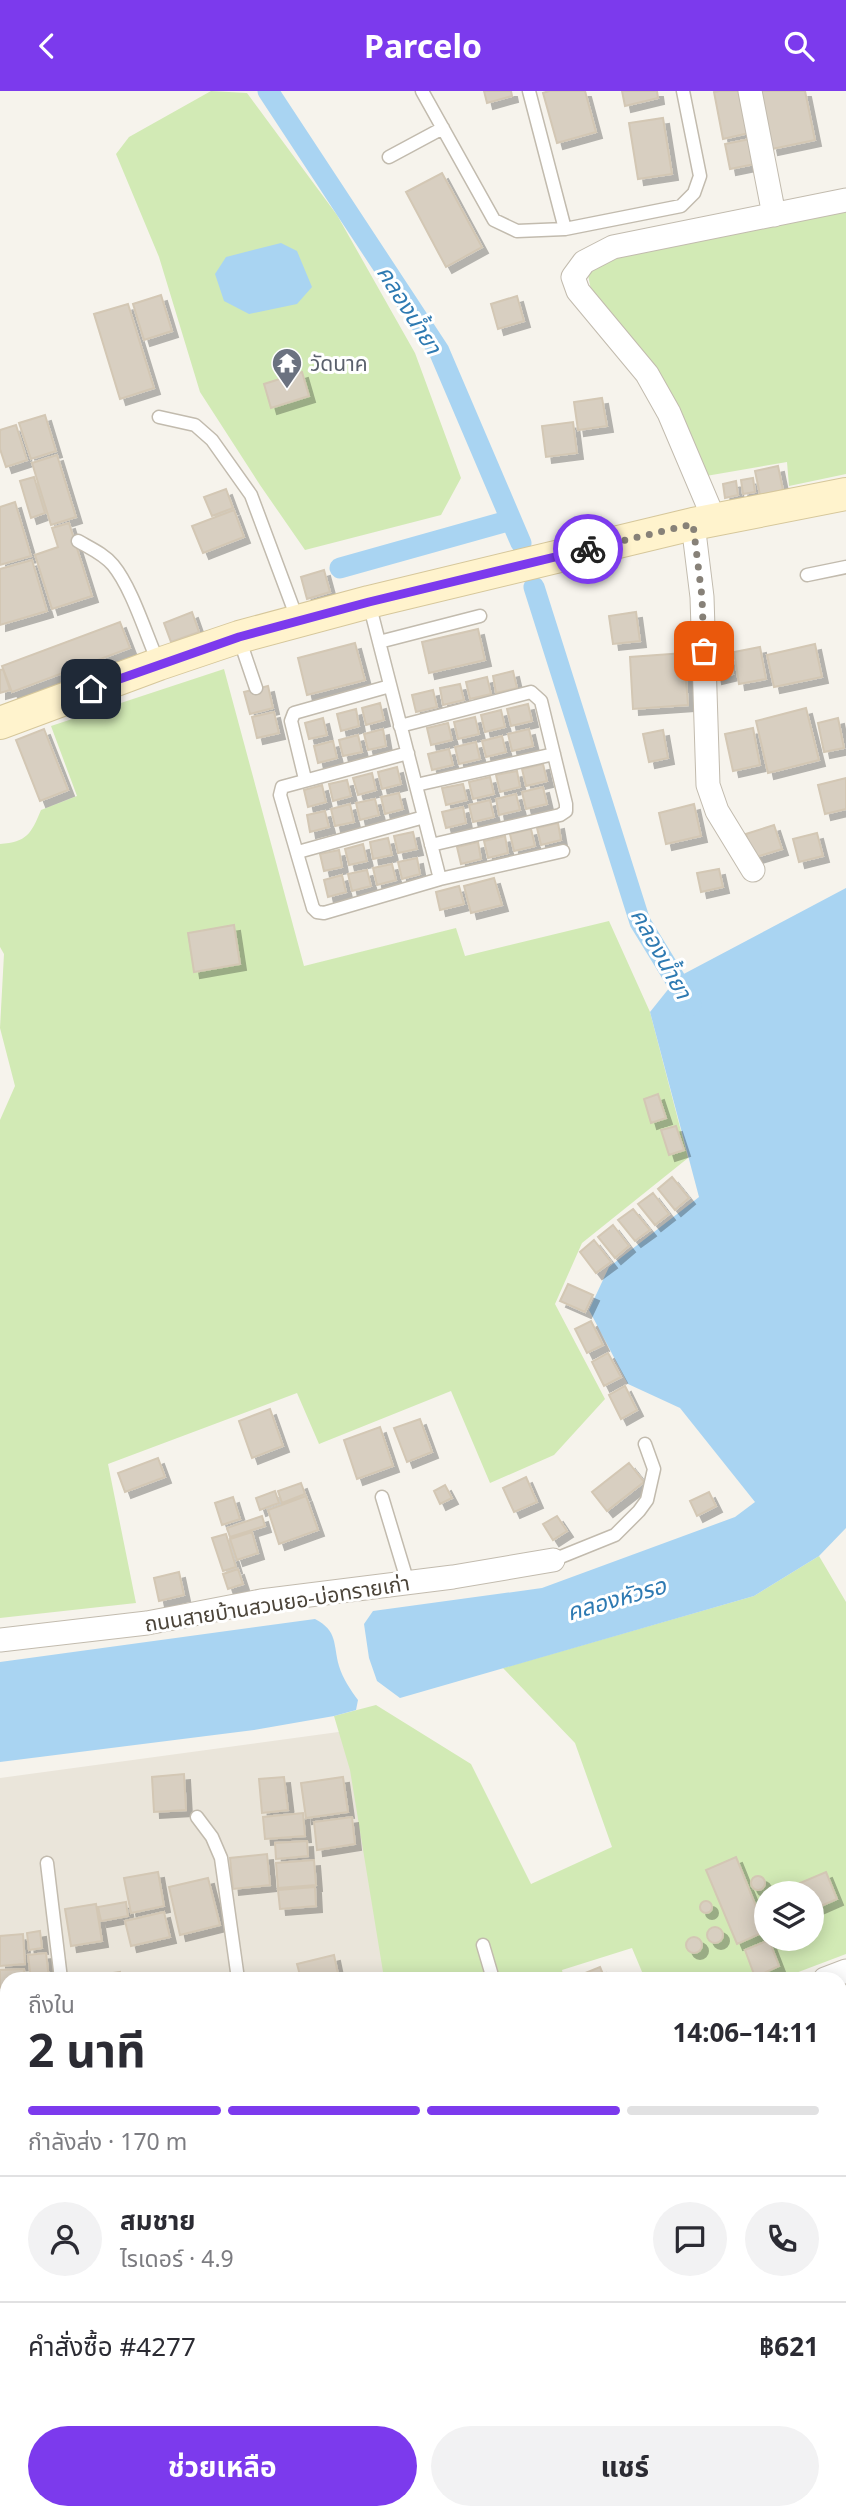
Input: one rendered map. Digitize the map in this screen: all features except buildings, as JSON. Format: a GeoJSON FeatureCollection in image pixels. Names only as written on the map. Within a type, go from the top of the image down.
{"type":"FeatureCollection","features":[{"type":"Feature","properties":{"kind":"main road"},"geometry":{"type":"LineString","coordinates":[[0,723],[159,664],[239,637],[298,621],[704,522],[846,494]]}},
{"type":"Feature","properties":{"kind":"street"},"geometry":{"type":"LineString","coordinates":[[750,91],[774,215]]}},
{"type":"Feature","properties":{"kind":"street"},"geometry":{"type":"LineString","coordinates":[[753,870],[717,811],[708,785],[702,597],[704,522],[669,413],[647,374],[578,291],[573,277],[584,262],[613,247],[846,200]]}},
{"type":"Feature","properties":{"kind":"street","name":"ถนนสายบ้านสวนยอ-บ่อทรายเก่า"},"geometry":{"type":"LineString","coordinates":[[0,1640],[147,1623],[261,1601],[408,1583],[553,1560]]}},
{"type":"Feature","properties":{"kind":"lane"},"geometry":{"type":"LineString","coordinates":[[422,91],[494,220],[517,231],[565,229],[681,206],[694,193],[700,176],[683,91]]}},
{"type":"Feature","properties":{"kind":"lane"},"geometry":{"type":"LineString","coordinates":[[529,91],[565,229]]}},
{"type":"Feature","properties":{"kind":"lane"},"geometry":{"type":"LineString","coordinates":[[389,157],[443,128]]}},
{"type":"Feature","properties":{"kind":"lane"},"geometry":{"type":"LineString","coordinates":[[159,417],[195,425],[212,440],[251,495],[298,621]]}},
{"type":"Feature","properties":{"kind":"lane"},"geometry":{"type":"LineString","coordinates":[[78,541],[106,558],[122,578],[159,664]]}},
{"type":"Feature","properties":{"kind":"lane"},"geometry":{"type":"LineString","coordinates":[[807,575],[846,567]]}},
{"type":"Feature","properties":{"kind":"lane"},"geometry":{"type":"LineString","coordinates":[[369,602],[440,879]]}},
{"type":"Feature","properties":{"kind":"lane"},"geometry":{"type":"LineString","coordinates":[[379,642],[480,616]]}},
{"type":"Feature","properties":{"kind":"lane"},"geometry":{"type":"LineString","coordinates":[[239,637],[256,688]]}},
{"type":"Feature","properties":{"kind":"lane"},"geometry":{"type":"LineString","coordinates":[[305,779],[291,721],[294,713],[390,686]]}},
{"type":"Feature","properties":{"kind":"lane"},"geometry":{"type":"LineString","coordinates":[[400,726],[531,692],[541,701],[566,811],[560,815],[431,845]]}},
{"type":"Feature","properties":{"kind":"lane"},"geometry":{"type":"LineString","coordinates":[[408,753],[282,787],[280,795],[313,908],[317,912],[324,913],[440,879],[563,851]]}},
{"type":"Feature","properties":{"kind":"lane"},"geometry":{"type":"LineString","coordinates":[[416,785],[554,754]]}},
{"type":"Feature","properties":{"kind":"lane"},"geometry":{"type":"LineString","coordinates":[[298,852],[424,817]]}},
{"type":"Feature","properties":{"kind":"lane"},"geometry":{"type":"LineString","coordinates":[[553,1560],[615,1535],[639,1511],[646,1500],[654,1469],[645,1444]]}},
{"type":"Feature","properties":{"kind":"lane"},"geometry":{"type":"LineString","coordinates":[[382,1497],[408,1583]]}},
{"type":"Feature","properties":{"kind":"lane"},"geometry":{"type":"LineString","coordinates":[[197,1817],[212,1837],[221,1858],[237,1972]]}},
{"type":"Feature","properties":{"kind":"lane"},"geometry":{"type":"LineString","coordinates":[[47,1863],[60,1972]]}},
{"type":"Feature","properties":{"kind":"lane"},"geometry":{"type":"LineString","coordinates":[[483,1945],[491,1972]]}},
{"type":"Feature","properties":{"kind":"shaded area"},"geometry":{"type":"Polygon","coordinates":[[[353,1730],[408,1972],[0,1972],[0,1778],[353,1730]]]}},
{"type":"Feature","properties":{"kind":"green space"},"geometry":{"type":"Polygon","coordinates":[[[211,91],[247,93],[337,215],[415,353],[461,478],[441,515],[305,550],[200,392],[159,257],[116,154],[129,137],[211,91]]]}},
{"type":"Feature","properties":{"kind":"green space"},"geometry":{"type":"Polygon","coordinates":[[[846,209],[846,474],[789,486],[787,462],[706,476],[591,290],[588,275],[596,264],[621,255],[846,209]]]}},
{"type":"Feature","properties":{"kind":"green space"},"geometry":{"type":"Polygon","coordinates":[[[224,669],[304,966],[456,928],[465,956],[609,921],[650,1012],[688,1158],[582,1243],[555,1304],[605,1399],[554,1455],[490,1483],[451,1391],[319,1444],[297,1393],[108,1464],[136,1603],[0,1618],[0,1120],[15,1086],[0,1028],[4,954],[0,947],[0,844],[22,839],[31,831],[41,810],[77,796],[51,726],[224,669]]]}},
{"type":"Feature","properties":{"kind":"green space"},"geometry":{"type":"Polygon","coordinates":[[[819,1556],[846,1602],[846,1954],[798,1972],[642,1972],[632,1948],[562,1972],[383,1972],[350,1770],[334,1716],[376,1705],[471,1764],[531,1884],[612,1847],[575,1743],[503,1668],[754,1596],[819,1556]]]}},
{"type":"Feature","properties":{"kind":"water"},"geometry":{"type":"Polygon","coordinates":[[[281,243],[297,251],[312,287],[297,304],[249,314],[224,301],[215,274],[226,257],[281,243]]]}},
{"type":"Feature","properties":{"kind":"water","name":"คลองหัวรอ"},"geometry":{"type":"Polygon","coordinates":[[[846,888],[846,1528],[819,1556],[754,1596],[400,1698],[377,1681],[369,1658],[364,1624],[373,1611],[542,1588],[735,1517],[755,1502],[680,1408],[628,1384],[589,1310],[609,1267],[699,1197],[650,1012],[678,977],[846,888]]]}},
{"type":"Feature","properties":{"kind":"water"},"geometry":{"type":"Polygon","coordinates":[[[315,1619],[331,1633],[341,1671],[358,1700],[356,1710],[254,1730],[0,1762],[0,1662],[315,1619]]]}},
{"type":"Feature","properties":{"kind":"waterway","name":"คลองน้ำยา"},"geometry":{"type":"LineString","coordinates":[[268,91],[439,351],[521,543]]}},
{"type":"Feature","properties":{"kind":"waterway"},"geometry":{"type":"LineString","coordinates":[[340,568],[511,520]]}},
{"type":"Feature","properties":{"kind":"waterway","name":"คลองน้ำยา"},"geometry":{"type":"LineString","coordinates":[[534,587],[640,922],[691,1005]]}},
{"type":"Feature","properties":{"kind":"way so far"},"geometry":{"type":"LineString","coordinates":[[588,549],[693,524],[702,597],[704,651]]}},
{"type":"Feature","properties":{"kind":"place","name":"วัดนาค"},"geometry":{"type":"Point","coordinates":[287,390]}},
{"type":"Feature","properties":{"kind":"route"},"geometry":{"type":"LineString","coordinates":[[91,689],[239,637],[369,602],[588,549]]}}]}
